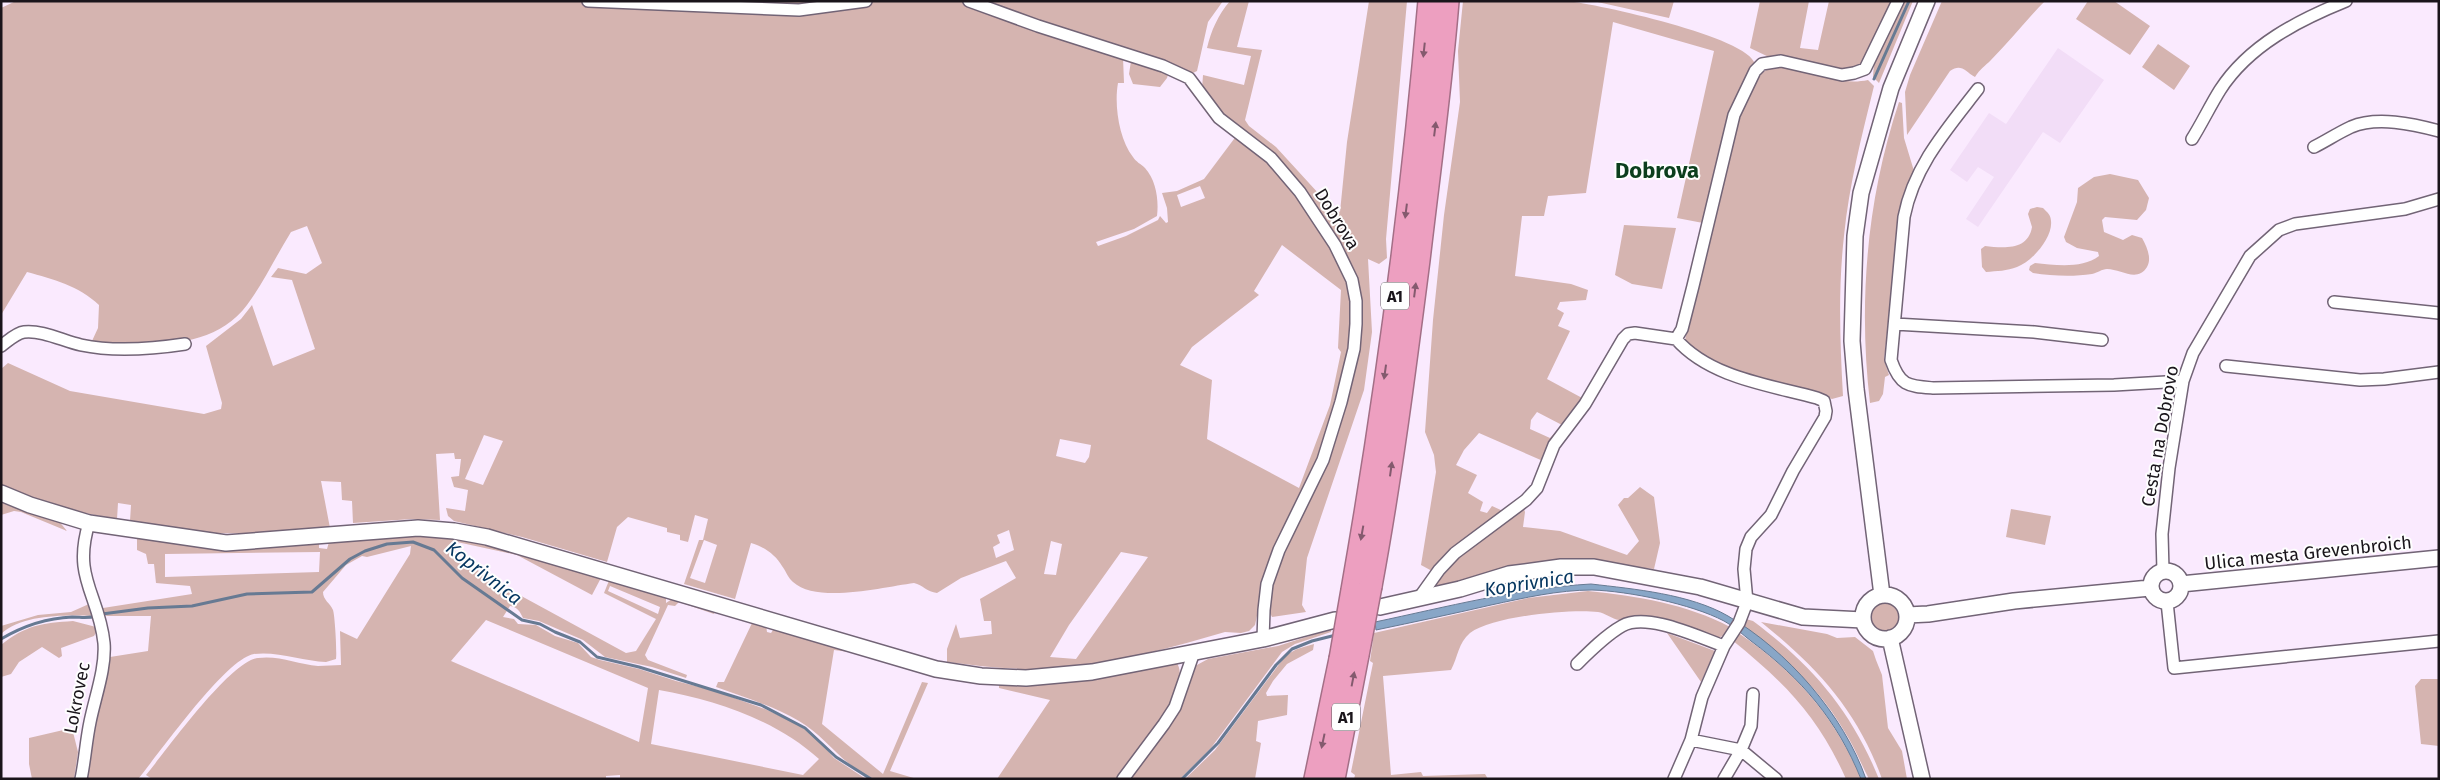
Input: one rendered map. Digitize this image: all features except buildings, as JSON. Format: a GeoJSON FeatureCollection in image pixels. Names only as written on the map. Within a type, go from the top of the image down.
{"type":"FeatureCollection","features":[{"type":"Feature","properties":{"kind":"highway","name":"A1"},"geometry":{"type":"LineString","coordinates":[[1334,779],[1349,657],[1361,588],[1367,504],[1408,196],[1429,1]]}},
{"type":"Feature","properties":{"kind":"highway","name":"A1"},"geometry":{"type":"LineString","coordinates":[[1361,588],[1386,508],[1406,366],[1444,54],[1448,1]]}},
{"type":"Feature","properties":{"kind":"highway","name":"A1"},"geometry":{"type":"LineString","coordinates":[[1315,779],[1349,657]]}},
{"type":"Feature","properties":{"kind":"street"},"geometry":{"type":"LineString","coordinates":[[588,1],[799,10],[866,1]]}},
{"type":"Feature","properties":{"kind":"street","name":"Dobrova"},"geometry":{"type":"LineString","coordinates":[[969,1],[1038,26],[1163,66],[1189,78],[1219,118],[1271,158],[1300,192],[1335,245],[1352,280],[1356,301],[1354,349],[1337,421],[1323,460],[1279,550],[1268,584],[1264,610],[1263,639]]}},
{"type":"Feature","properties":{"kind":"street"},"geometry":{"type":"LineString","coordinates":[[1676,339],[1682,329],[1694,286],[1734,115],[1755,71],[1762,64],[1780,61],[1842,75],[1864,69],[1898,1]]}},
{"type":"Feature","properties":{"kind":"street"},"geometry":{"type":"LineString","coordinates":[[1882,595],[1856,389],[1852,341],[1855,236],[1863,184],[1891,88],[1927,1]]}},
{"type":"Feature","properties":{"kind":"street"},"geometry":{"type":"LineString","coordinates":[[2192,139],[2221,88],[2261,46],[2308,16],[2346,1]]}},
{"type":"Feature","properties":{"kind":"street"},"geometry":{"type":"LineString","coordinates":[[1978,89],[1927,157],[1907,202],[1891,360],[1896,375],[1902,382],[1914,387],[2114,385],[2183,381]]}},
{"type":"Feature","properties":{"kind":"street"},"geometry":{"type":"LineString","coordinates":[[2314,148],[2352,126],[2369,122],[2396,123],[2439,131]]}},
{"type":"Feature","properties":{"kind":"street","name":"Cesta na Dobrovo"},"geometry":{"type":"LineString","coordinates":[[2163,571],[2162,534],[2164,507],[2183,381],[2193,353],[2250,256],[2279,230],[2295,224],[2405,209],[2439,199]]}},
{"type":"Feature","properties":{"kind":"street"},"geometry":{"type":"LineString","coordinates":[[2334,302],[2439,313]]}},
{"type":"Feature","properties":{"kind":"street"},"geometry":{"type":"LineString","coordinates":[[1895,324],[2034,332],[2102,340]]}},
{"type":"Feature","properties":{"kind":"street"},"geometry":{"type":"LineString","coordinates":[[1,346],[16,335],[29,332],[82,345],[157,348],[185,344]]}},
{"type":"Feature","properties":{"kind":"street"},"geometry":{"type":"LineString","coordinates":[[1419,598],[1439,570],[1455,553],[1520,505],[1537,488],[1544,475],[1547,459],[1554,445],[1585,404],[1622,339],[1628,334],[1650,334],[1676,339],[1691,353],[1733,376],[1758,385],[1824,400],[1826,405],[1825,417],[1793,471],[1771,515],[1751,536],[1746,549],[1744,569],[1747,602],[1739,623],[1726,642],[1702,697],[1691,740],[1674,779]]}},
{"type":"Feature","properties":{"kind":"street"},"geometry":{"type":"LineString","coordinates":[[2226,366],[2360,380],[2439,372]]}},
{"type":"Feature","properties":{"kind":"street"},"geometry":{"type":"LineString","coordinates":[[1,493],[30,505],[89,523],[226,543],[418,528],[454,531],[520,546],[936,669],[981,676],[1026,678],[1092,672],[1146,664],[1194,652],[1263,639],[1335,620]]}},
{"type":"Feature","properties":{"kind":"street","name":"Lokrovec"},"geometry":{"type":"LineString","coordinates":[[81,779],[103,661],[104,644],[101,624],[85,580],[83,543],[89,523]]}},
{"type":"Feature","properties":{"kind":"street","name":"Ulica mesta Grevenbroich"},"geometry":{"type":"LineString","coordinates":[[2181,584],[2439,558]]}},
{"type":"Feature","properties":{"kind":"street"},"geometry":{"type":"LineString","coordinates":[[1380,607],[1460,589],[1509,574],[1560,568],[1594,567],[1692,585],[1803,617],[1863,620]]}},
{"type":"Feature","properties":{"kind":"street"},"geometry":{"type":"LineString","coordinates":[[2163,571],[2173,572],[2181,584],[2176,598],[2167,602],[2154,597],[2150,588],[2152,579],[2163,571]]}},
{"type":"Feature","properties":{"kind":"street"},"geometry":{"type":"LineString","coordinates":[[1907,615],[1928,614],[2014,601],[2150,588]]}},
{"type":"Feature","properties":{"kind":"street"},"geometry":{"type":"LineString","coordinates":[[1882,595],[1896,598],[1905,608],[1907,615],[1904,627],[1896,636],[1890,638],[1876,637],[1870,633],[1863,620],[1866,607],[1870,601],[1882,595]]}},
{"type":"Feature","properties":{"kind":"street"},"geometry":{"type":"LineString","coordinates":[[2167,602],[2174,668],[2439,641]]}},
{"type":"Feature","properties":{"kind":"street"},"geometry":{"type":"LineString","coordinates":[[1577,664],[1623,626],[1642,622],[1667,626],[1726,642]]}},
{"type":"Feature","properties":{"kind":"street"},"geometry":{"type":"LineString","coordinates":[[1890,638],[1922,779]]}},
{"type":"Feature","properties":{"kind":"street"},"geometry":{"type":"LineString","coordinates":[[1123,779],[1175,707],[1194,652]]}},
{"type":"Feature","properties":{"kind":"street"},"geometry":{"type":"LineString","coordinates":[[1724,779],[1741,750],[1751,726],[1753,694]]}},
{"type":"Feature","properties":{"kind":"street"},"geometry":{"type":"LineString","coordinates":[[1691,740],[1741,750],[1776,779]]}},
{"type":"Feature","properties":{"kind":"shaded area"},"geometry":{"type":"Polygon","coordinates":[[[16,1],[1223,1],[1208,22],[1197,71],[1189,75],[1182,68],[1174,67],[1169,71],[1167,78],[1160,87],[1133,84],[1129,74],[1131,61],[1123,57],[1124,83],[1118,83],[1117,92],[1119,122],[1128,150],[1152,178],[1158,203],[1157,216],[1134,229],[1096,242],[1098,246],[1126,236],[1158,220],[1160,216],[1166,223],[1168,222],[1167,208],[1162,193],[1177,191],[1204,179],[1237,135],[1278,168],[1326,236],[1351,290],[1351,345],[1323,449],[1264,583],[1255,625],[1249,631],[1241,633],[1225,632],[1127,658],[1077,666],[1017,669],[947,662],[947,649],[956,624],[960,638],[992,634],[991,621],[984,621],[980,599],[1016,578],[1006,561],[961,578],[937,593],[914,583],[851,592],[818,592],[804,589],[793,582],[773,555],[756,544],[751,543],[735,599],[684,584],[699,540],[703,540],[708,519],[695,515],[688,542],[680,540],[680,535],[667,532],[667,528],[628,517],[617,527],[607,562],[522,537],[454,521],[448,516],[446,508],[465,511],[468,490],[454,487],[451,477],[459,476],[461,459],[455,459],[454,453],[436,454],[440,520],[412,519],[353,523],[352,501],[342,500],[341,482],[321,481],[330,528],[263,534],[216,533],[130,521],[131,505],[118,503],[117,519],[57,508],[1,486],[1,369],[8,363],[70,391],[204,414],[221,409],[222,403],[206,346],[241,319],[252,305],[273,366],[315,349],[292,280],[271,277],[278,268],[306,274],[322,263],[307,226],[291,232],[253,296],[233,320],[216,331],[197,338],[177,342],[135,345],[94,343],[92,341],[98,328],[99,305],[74,288],[27,272],[1,315],[1,8],[16,1]],[[1200,186],[1177,195],[1181,207],[1205,198],[1200,186]],[[1282,245],[1254,291],[1259,295],[1192,347],[1180,365],[1212,380],[1207,439],[1299,488],[1330,405],[1341,352],[1338,348],[1341,290],[1282,245]],[[484,435],[465,479],[483,485],[503,441],[484,435]],[[1060,439],[1056,456],[1085,463],[1089,457],[1091,445],[1060,439]],[[1009,530],[997,535],[1000,543],[993,547],[996,558],[1014,550],[1009,530]],[[704,540],[690,578],[705,583],[717,545],[704,540]],[[1051,541],[1044,574],[1056,575],[1062,544],[1051,541]],[[1121,552],[1069,625],[1050,657],[1076,659],[1148,557],[1121,552]]]}},
{"type":"Feature","properties":{"kind":"shaded area"},"geometry":{"type":"Polygon","coordinates":[[[1230,1],[1249,1],[1237,47],[1262,50],[1245,120],[1249,126],[1276,147],[1330,206],[1340,212],[1347,142],[1369,1],[1407,1],[1386,239],[1387,258],[1379,264],[1368,259],[1372,332],[1364,390],[1307,558],[1302,605],[1306,612],[1272,617],[1269,611],[1270,590],[1284,548],[1323,469],[1338,432],[1362,325],[1360,297],[1355,275],[1346,254],[1285,169],[1226,120],[1202,89],[1203,75],[1244,85],[1251,56],[1207,48],[1215,23],[1230,1]]]}},
{"type":"Feature","properties":{"kind":"shaded area"},"geometry":{"type":"Polygon","coordinates":[[[1463,1],[1567,1],[1638,15],[1701,33],[1727,43],[1746,54],[1755,64],[1703,223],[1677,218],[1714,51],[1613,22],[1586,193],[1548,196],[1544,216],[1522,216],[1515,276],[1571,284],[1588,290],[1586,300],[1560,302],[1557,309],[1564,313],[1558,326],[1570,331],[1547,379],[1584,399],[1543,461],[1479,433],[1464,450],[1456,465],[1477,475],[1468,493],[1483,502],[1480,511],[1487,513],[1492,506],[1503,511],[1466,539],[1432,571],[1421,565],[1436,472],[1434,455],[1425,432],[1433,320],[1444,215],[1460,102],[1458,51],[1463,1]],[[1537,412],[1531,420],[1530,429],[1550,438],[1562,425],[1537,412]]]}},
{"type":"Feature","properties":{"kind":"shaded area"},"geometry":{"type":"Polygon","coordinates":[[[1593,1],[1674,1],[1669,18],[1593,1]]]}},
{"type":"Feature","properties":{"kind":"shaded area"},"geometry":{"type":"Polygon","coordinates":[[[1760,1],[1809,1],[1800,48],[1818,50],[1829,1],[1894,1],[1867,59],[1857,67],[1845,72],[1773,59],[1750,48],[1760,1]]]}},
{"type":"Feature","properties":{"kind":"shaded area"},"geometry":{"type":"Polygon","coordinates":[[[1902,1],[1913,1],[1879,83],[1873,77],[1874,62],[1902,1]]]}},
{"type":"Feature","properties":{"kind":"shaded area"},"geometry":{"type":"Polygon","coordinates":[[[1942,1],[2045,1],[1975,77],[1960,68],[1950,71],[1907,135],[1905,92],[1910,75],[1942,1]]]}},
{"type":"Feature","properties":{"kind":"shaded area"},"geometry":{"type":"Polygon","coordinates":[[[2088,1],[2114,1],[2150,26],[2130,55],[2076,19],[2088,1]]]}},
{"type":"Feature","properties":{"kind":"shaded area"},"geometry":{"type":"Polygon","coordinates":[[[2158,44],[2190,66],[2174,90],[2142,67],[2158,44]]]}},
{"type":"Feature","properties":{"kind":"shaded area"},"geometry":{"type":"Polygon","coordinates":[[[2058,48],[2104,80],[2060,143],[2043,132],[1978,227],[1966,219],[1994,177],[1978,167],[1967,182],[1950,170],[1989,113],[2006,124],[2058,48]]]}},
{"type":"Feature","properties":{"kind":"shaded area"},"geometry":{"type":"Polygon","coordinates":[[[1784,67],[1837,80],[1868,80],[1874,86],[1853,179],[1844,236],[1840,316],[1843,396],[1832,399],[1744,377],[1698,352],[1685,340],[1734,128],[1756,80],[1768,69],[1784,67]]]}},
{"type":"Feature","properties":{"kind":"shaded area"},"geometry":{"type":"Polygon","coordinates":[[[1899,102],[1902,103],[1904,138],[1914,171],[1900,215],[1884,360],[1889,375],[1885,377],[1883,394],[1879,401],[1870,403],[1865,327],[1868,251],[1879,175],[1899,102]]]}},
{"type":"Feature","properties":{"kind":"shaded area"},"geometry":{"type":"Polygon","coordinates":[[[2110,174],[2138,180],[2149,198],[2146,210],[2137,220],[2105,217],[2102,220],[2104,232],[2123,240],[2132,235],[2142,238],[2149,256],[2147,267],[2143,272],[2134,275],[2107,269],[2092,274],[2070,276],[2033,273],[2029,270],[2030,266],[2035,263],[2077,264],[2085,263],[2099,256],[2098,252],[2077,248],[2066,242],[2064,237],[2077,202],[2078,188],[2094,177],[2110,174]]]}},
{"type":"Feature","properties":{"kind":"shaded area"},"geometry":{"type":"Polygon","coordinates":[[[2043,208],[2050,215],[2051,221],[2049,234],[2040,248],[2029,260],[2017,267],[1986,272],[1982,267],[1981,249],[1985,246],[2014,246],[2026,240],[2030,235],[2032,227],[2028,214],[2030,209],[2043,208]]]}},
{"type":"Feature","properties":{"kind":"shaded area"},"geometry":{"type":"Polygon","coordinates":[[[1624,225],[1676,228],[1662,289],[1632,284],[1615,275],[1624,225]]]}},
{"type":"Feature","properties":{"kind":"shaded area"},"geometry":{"type":"Polygon","coordinates":[[[1640,487],[1654,497],[1660,543],[1654,569],[1590,562],[1436,587],[1435,583],[1451,563],[1523,506],[1525,512],[1523,527],[1560,531],[1627,555],[1639,541],[1618,505],[1624,498],[1628,498],[1640,487]]]}},
{"type":"Feature","properties":{"kind":"shaded area"},"geometry":{"type":"Polygon","coordinates":[[[1,500],[58,520],[67,531],[21,512],[14,511],[1,515],[1,500]]]}},
{"type":"Feature","properties":{"kind":"shaded area"},"geometry":{"type":"Polygon","coordinates":[[[2011,509],[2051,516],[2045,545],[2006,537],[2011,509]]]}},
{"type":"Feature","properties":{"kind":"shaded area"},"geometry":{"type":"Polygon","coordinates":[[[414,534],[457,537],[602,576],[592,595],[517,555],[457,542],[454,548],[457,557],[501,585],[626,653],[636,651],[656,619],[604,593],[610,578],[666,595],[666,603],[675,597],[716,609],[714,614],[679,602],[675,606],[668,605],[645,655],[648,660],[687,675],[686,678],[652,667],[605,657],[583,640],[539,621],[523,618],[515,607],[510,606],[503,617],[514,619],[518,624],[536,625],[555,636],[578,643],[591,657],[715,691],[765,709],[797,724],[815,736],[834,758],[866,779],[620,779],[620,775],[606,776],[606,779],[152,779],[146,775],[199,708],[232,674],[246,663],[266,657],[318,666],[341,665],[340,631],[357,639],[410,554],[411,546],[367,557],[362,556],[346,565],[323,592],[334,614],[336,659],[326,662],[263,653],[254,654],[242,659],[227,672],[193,709],[138,779],[86,779],[95,720],[105,687],[110,657],[148,651],[151,616],[107,616],[104,615],[103,608],[192,594],[190,586],[156,583],[154,564],[148,564],[146,554],[137,550],[137,537],[271,547],[319,544],[319,548],[327,549],[329,542],[334,540],[384,538],[414,534]],[[320,552],[165,554],[165,577],[319,572],[320,552]],[[610,586],[608,591],[658,614],[660,607],[610,586]],[[486,620],[451,661],[639,742],[648,688],[486,620]],[[659,690],[651,744],[803,775],[819,759],[784,733],[765,723],[723,706],[659,690]]]}},
{"type":"Feature","properties":{"kind":"shaded area"},"geometry":{"type":"Polygon","coordinates":[[[1588,591],[1661,602],[1697,612],[1730,627],[1725,635],[1718,638],[1657,617],[1646,616],[1619,620],[1598,612],[1585,611],[1532,615],[1481,627],[1470,633],[1463,641],[1451,670],[1383,676],[1391,775],[1421,772],[1423,776],[1485,774],[1488,779],[1354,779],[1355,775],[1351,772],[1373,663],[1370,661],[1374,633],[1528,598],[1588,591]]]}},
{"type":"Feature","properties":{"kind":"shaded area"},"geometry":{"type":"Polygon","coordinates":[[[1885,602],[1895,607],[1900,617],[1895,627],[1885,632],[1875,627],[1870,617],[1875,607],[1885,602]]]}},
{"type":"Feature","properties":{"kind":"shaded area"},"geometry":{"type":"Polygon","coordinates":[[[89,604],[93,616],[58,616],[32,619],[10,627],[1,634],[1,626],[38,615],[71,612],[89,604]]]}},
{"type":"Feature","properties":{"kind":"shaded area"},"geometry":{"type":"Polygon","coordinates":[[[1746,619],[1753,621],[1794,655],[1828,691],[1856,731],[1879,779],[1869,779],[1836,718],[1813,688],[1786,661],[1741,626],[1746,619]]]}},
{"type":"Feature","properties":{"kind":"shaded area"},"geometry":{"type":"Polygon","coordinates":[[[73,621],[96,627],[97,631],[94,636],[61,648],[62,656],[59,658],[42,647],[19,662],[11,674],[1,677],[1,645],[10,638],[35,626],[73,621]]]}},
{"type":"Feature","properties":{"kind":"shaded area"},"geometry":{"type":"Polygon","coordinates":[[[753,621],[766,625],[767,632],[771,633],[775,627],[851,650],[849,652],[834,650],[822,724],[883,774],[922,682],[928,683],[890,771],[917,779],[875,779],[864,774],[854,768],[818,735],[799,721],[769,706],[716,687],[718,682],[724,682],[753,621]]]}},
{"type":"Feature","properties":{"kind":"shaded area"},"geometry":{"type":"Polygon","coordinates":[[[1761,622],[1827,634],[1837,638],[1855,637],[1873,651],[1882,675],[1888,728],[1902,751],[1907,779],[1882,779],[1872,754],[1860,732],[1833,692],[1800,656],[1761,622]]]}},
{"type":"Feature","properties":{"kind":"shaded area"},"geometry":{"type":"Polygon","coordinates":[[[1331,629],[1331,632],[1295,644],[1282,652],[1211,748],[1180,779],[1129,779],[1178,713],[1195,666],[1208,659],[1278,646],[1331,629]]]}},
{"type":"Feature","properties":{"kind":"shaded area"},"geometry":{"type":"Polygon","coordinates":[[[1737,632],[1777,662],[1811,696],[1838,735],[1861,779],[1846,779],[1824,737],[1812,719],[1784,686],[1732,640],[1737,632]]]}},
{"type":"Feature","properties":{"kind":"shaded area"},"geometry":{"type":"Polygon","coordinates":[[[1667,633],[1715,651],[1701,682],[1667,633]]]}},
{"type":"Feature","properties":{"kind":"shaded area"},"geometry":{"type":"Polygon","coordinates":[[[1314,644],[1313,650],[1287,664],[1266,693],[1267,696],[1288,695],[1287,715],[1258,721],[1256,741],[1261,743],[1255,779],[1185,779],[1215,750],[1286,655],[1297,649],[1314,644]]]}},
{"type":"Feature","properties":{"kind":"shaded area"},"geometry":{"type":"Polygon","coordinates":[[[1176,662],[1180,673],[1170,704],[1117,779],[997,779],[1050,700],[999,688],[999,683],[1023,684],[1067,681],[1176,662]]]}},
{"type":"Feature","properties":{"kind":"shaded area"},"geometry":{"type":"Polygon","coordinates":[[[2421,679],[2439,679],[2439,746],[2421,744],[2415,686],[2421,679]]]}},
{"type":"Feature","properties":{"kind":"shaded area"},"geometry":{"type":"Polygon","coordinates":[[[72,728],[78,752],[74,779],[32,779],[29,764],[29,738],[72,728]]]}},
{"type":"Feature","properties":{"kind":"water"},"geometry":{"type":"Polygon","coordinates":[[[1591,584],[1661,594],[1697,602],[1728,616],[1750,630],[1792,666],[1811,686],[1843,731],[1866,779],[1861,779],[1841,738],[1829,719],[1786,670],[1731,625],[1695,609],[1623,593],[1579,590],[1528,597],[1376,630],[1375,622],[1456,604],[1564,586],[1591,584]]]}},
{"type":"Feature","properties":{"kind":"waterway"},"geometry":{"type":"LineString","coordinates":[[1874,79],[1909,1]]}},
{"type":"Feature","properties":{"kind":"waterway","name":"Koprivnica"},"geometry":{"type":"LineString","coordinates":[[102,614],[148,608],[192,606],[247,594],[312,592],[350,559],[365,551],[387,544],[413,542],[434,550],[462,578],[522,620],[540,624],[580,642],[597,657],[639,667],[761,705],[805,728],[836,757],[871,779]]}},
{"type":"Feature","properties":{"kind":"waterway","name":"Koprivnica"},"geometry":{"type":"LineString","coordinates":[[1,639],[18,630],[44,621],[96,616]]}},
{"type":"Feature","properties":{"kind":"waterway","name":"Koprivnica"},"geometry":{"type":"LineString","coordinates":[[1182,779],[1218,743],[1276,665],[1292,649],[1312,641],[1336,635]]}},
{"type":"Feature","properties":{"kind":"district","name":"Dobrova"},"geometry":{"type":"Point","coordinates":[1657,170]}}]}
